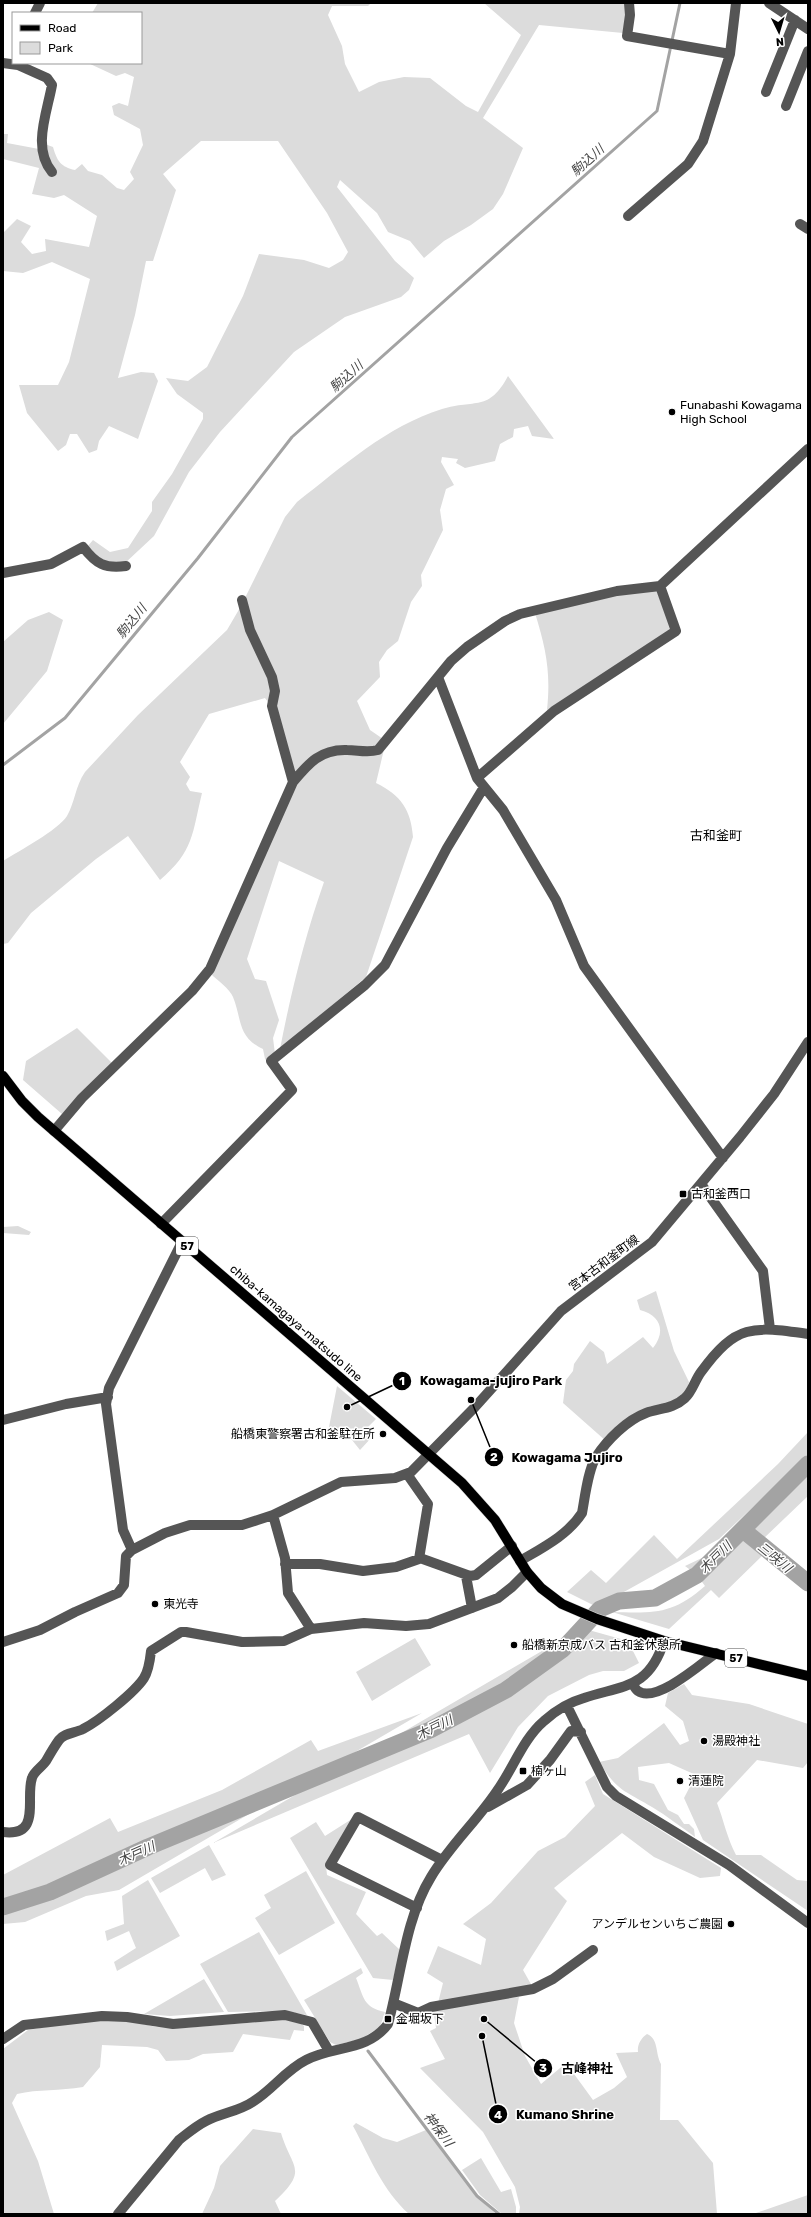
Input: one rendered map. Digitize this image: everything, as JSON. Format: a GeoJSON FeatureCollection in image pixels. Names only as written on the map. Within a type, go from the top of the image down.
{"type":"FeatureCollection","features":[{"type":"Feature","properties":{"kind":"main road","name":"chiba-kamagaya-matsudo line"},"geometry":{"type":"LineString","coordinates":[[3,1076],[22,1101],[54,1131],[430,1454],[476,1498],[512,1546],[527,1572],[553,1599],[580,1613],[664,1641]]}},
{"type":"Feature","properties":{"kind":"main road","name":"57"},"geometry":{"type":"LineString","coordinates":[[664,1641],[808,1676]]}},
{"type":"Feature","properties":{"kind":"street"},"geometry":{"type":"LineString","coordinates":[[36,12],[40,3]]}},
{"type":"Feature","properties":{"kind":"street"},"geometry":{"type":"LineString","coordinates":[[629,3],[630,15],[627,36],[730,54]]}},
{"type":"Feature","properties":{"kind":"street"},"geometry":{"type":"LineString","coordinates":[[628,216],[688,164],[703,141],[730,54],[736,3]]}},
{"type":"Feature","properties":{"kind":"street"},"geometry":{"type":"LineString","coordinates":[[769,3],[808,29]]}},
{"type":"Feature","properties":{"kind":"street"},"geometry":{"type":"LineString","coordinates":[[766,92],[795,20]]}},
{"type":"Feature","properties":{"kind":"street"},"geometry":{"type":"LineString","coordinates":[[786,106],[808,51]]}},
{"type":"Feature","properties":{"kind":"street"},"geometry":{"type":"LineString","coordinates":[[19,64],[47,78],[52,86],[41,138],[43,158],[52,172]]}},
{"type":"Feature","properties":{"kind":"street"},"geometry":{"type":"LineString","coordinates":[[54,1131],[82,1098],[192,991],[210,969],[293,782],[311,760],[327,754],[345,750],[370,752],[378,750],[438,677],[467,646],[505,621],[520,614],[617,590],[660,586],[808,449]]}},
{"type":"Feature","properties":{"kind":"street"},"geometry":{"type":"LineString","coordinates":[[3,573],[51,564],[83,547],[93,560],[111,568],[126,566]]}},
{"type":"Feature","properties":{"kind":"street"},"geometry":{"type":"LineString","coordinates":[[161,1224],[292,1090],[271,1061],[385,965],[480,782],[554,711],[676,630],[660,586]]}},
{"type":"Feature","properties":{"kind":"street"},"geometry":{"type":"LineString","coordinates":[[242,600],[250,630],[272,677],[276,691],[272,706],[293,782]]}},
{"type":"Feature","properties":{"kind":"street"},"geometry":{"type":"LineString","coordinates":[[438,677],[480,782],[503,810],[556,900],[584,966],[723,1158]]}},
{"type":"Feature","properties":{"kind":"street","name":"宮本古和釜町線"},"geometry":{"type":"LineString","coordinates":[[407,1474],[430,1454],[561,1311],[643,1251],[723,1158],[774,1094],[808,1042]]}},
{"type":"Feature","properties":{"kind":"street"},"geometry":{"type":"LineString","coordinates":[[701,1184],[763,1271],[770,1329]]}},
{"type":"Feature","properties":{"kind":"street"},"geometry":{"type":"LineString","coordinates":[[132,1550],[123,1530],[106,1404],[109,1388],[182,1242]]}},
{"type":"Feature","properties":{"kind":"street"},"geometry":{"type":"LineString","coordinates":[[520,1561],[558,1537],[577,1519],[582,1512],[596,1458],[624,1428],[636,1418],[647,1413],[674,1406],[686,1397],[704,1368],[733,1338],[742,1333],[770,1329],[808,1334]]}},
{"type":"Feature","properties":{"kind":"street"},"geometry":{"type":"LineString","coordinates":[[3,1420],[66,1404],[108,1397]]}},
{"type":"Feature","properties":{"kind":"street"},"geometry":{"type":"LineString","coordinates":[[3,1642],[40,1630],[75,1612],[118,1593],[124,1585],[126,1556],[132,1550],[165,1533],[185,1526],[242,1525],[273,1515],[341,1482],[395,1478],[407,1474],[428,1502],[420,1558]]}},
{"type":"Feature","properties":{"kind":"street"},"geometry":{"type":"LineString","coordinates":[[273,1515],[285,1564],[288,1593],[311,1629]]}},
{"type":"Feature","properties":{"kind":"street"},"geometry":{"type":"LineString","coordinates":[[285,1564],[320,1564],[363,1571],[396,1567],[420,1558],[466,1576],[476,1574],[512,1546]]}},
{"type":"Feature","properties":{"kind":"street"},"geometry":{"type":"LineString","coordinates":[[3,1832],[14,1832],[21,1829],[30,1818],[32,1777],[45,1762],[60,1738],[82,1730],[94,1722],[138,1685],[147,1672],[151,1651],[181,1632],[242,1642],[284,1641],[311,1629],[364,1623],[406,1626],[423,1625],[472,1608],[503,1594],[527,1572]]}},
{"type":"Feature","properties":{"kind":"street"},"geometry":{"type":"LineString","coordinates":[[466,1576],[472,1608]]}},
{"type":"Feature","properties":{"kind":"street"},"geometry":{"type":"LineString","coordinates":[[118,2214],[179,2140],[191,2130],[207,2121],[253,2102],[287,2072],[307,2059],[329,2051],[348,2048],[375,2038],[388,2024],[401,1965],[417,1908],[430,1878],[442,1860],[485,1809],[531,1736],[544,1721],[567,1706],[581,1699],[633,1684],[652,1665],[661,1650],[664,1641]]}},
{"type":"Feature","properties":{"kind":"street"},"geometry":{"type":"LineString","coordinates":[[633,1684],[638,1691],[645,1693],[664,1689],[681,1679],[716,1653]]}},
{"type":"Feature","properties":{"kind":"street"},"geometry":{"type":"LineString","coordinates":[[567,1706],[607,1787],[616,1796],[729,1865],[808,1923]]}},
{"type":"Feature","properties":{"kind":"street"},"geometry":{"type":"LineString","coordinates":[[485,1809],[527,1785],[550,1760],[571,1730],[581,1732]]}},
{"type":"Feature","properties":{"kind":"street"},"geometry":{"type":"LineString","coordinates":[[417,1908],[330,1865],[358,1817],[442,1860]]}},
{"type":"Feature","properties":{"kind":"street"},"geometry":{"type":"LineString","coordinates":[[393,2003],[418,2013],[431,2007],[533,1989],[553,1979],[593,1950]]}},
{"type":"Feature","properties":{"kind":"street"},"geometry":{"type":"LineString","coordinates":[[3,2039],[24,2025],[102,2016],[127,2017],[173,2024],[285,2015],[310,2018],[329,2051]]}},
{"type":"Feature","properties":{"kind":"green space"},"geometry":{"type":"Polygon","coordinates":[[[98,3],[371,3],[368,6],[332,6],[328,15],[342,46],[345,64],[359,92],[379,82],[404,77],[430,78],[466,106],[478,112],[521,35],[484,3],[626,3],[627,7],[623,33],[539,25],[483,118],[523,148],[503,194],[493,209],[471,225],[444,241],[424,258],[410,241],[388,232],[377,213],[340,180],[337,187],[395,261],[414,278],[409,290],[401,297],[345,317],[294,352],[220,432],[189,472],[154,536],[124,564],[111,566],[87,547],[93,540],[110,552],[128,548],[152,511],[152,502],[172,474],[203,419],[203,413],[177,394],[166,378],[188,381],[207,367],[243,296],[259,254],[304,260],[329,268],[343,260],[348,252],[327,213],[278,141],[201,141],[163,174],[176,190],[153,261],[146,261],[135,315],[118,378],[141,372],[154,373],[158,381],[138,439],[109,426],[99,441],[97,450],[89,453],[77,434],[70,434],[66,445],[58,451],[27,413],[19,385],[58,385],[69,362],[90,279],[52,262],[23,273],[3,271],[3,233],[17,219],[31,226],[21,242],[32,254],[46,251],[45,239],[89,247],[97,216],[64,195],[54,198],[32,194],[39,168],[3,159],[3,134],[8,134],[7,143],[39,149],[42,143],[53,147],[58,160],[66,167],[75,170],[82,164],[88,171],[102,175],[117,188],[124,190],[134,179],[130,172],[143,145],[140,129],[114,115],[112,106],[119,103],[128,106],[134,77],[125,73],[116,76],[90,64],[142,64],[142,12],[93,12],[98,3]]]}},
{"type":"Feature","properties":{"kind":"green space"},"geometry":{"type":"Polygon","coordinates":[[[508,376],[554,439],[532,436],[528,426],[514,429],[513,437],[500,444],[495,461],[465,468],[456,463],[458,459],[442,457],[441,462],[454,485],[446,489],[440,510],[443,530],[421,575],[422,586],[411,602],[398,641],[387,650],[379,662],[380,677],[357,701],[370,730],[386,741],[376,783],[392,793],[403,804],[410,819],[413,837],[366,977],[280,1049],[299,964],[324,882],[279,861],[247,959],[255,979],[266,981],[279,1020],[273,1038],[275,1054],[271,1065],[265,1059],[263,1049],[249,1039],[244,1033],[233,997],[211,974],[295,785],[270,705],[265,698],[209,714],[180,762],[190,777],[186,784],[190,791],[202,793],[193,831],[186,851],[171,870],[160,880],[128,836],[96,859],[31,913],[8,943],[3,944],[3,861],[38,840],[62,822],[70,811],[79,783],[85,772],[138,715],[227,630],[241,606],[285,517],[297,502],[348,462],[402,426],[422,416],[442,409],[487,400],[501,387],[508,376]]]}},
{"type":"Feature","properties":{"kind":"green space"},"geometry":{"type":"Polygon","coordinates":[[[656,589],[671,629],[547,710],[547,661],[535,613],[588,600],[656,589]]]}},
{"type":"Feature","properties":{"kind":"green space"},"geometry":{"type":"Polygon","coordinates":[[[49,612],[63,620],[47,671],[3,724],[3,642],[28,620],[49,612]]]}},
{"type":"Feature","properties":{"kind":"green space"},"geometry":{"type":"Polygon","coordinates":[[[77,1028],[113,1064],[62,1114],[23,1080],[26,1061],[77,1028]]]}},
{"type":"Feature","properties":{"kind":"green space"},"geometry":{"type":"Polygon","coordinates":[[[18,1226],[31,1232],[29,1235],[3,1233],[3,1227],[18,1226]]]}},
{"type":"Feature","properties":{"kind":"green space"},"geometry":{"type":"Polygon","coordinates":[[[656,1291],[674,1351],[689,1382],[685,1396],[606,1441],[563,1403],[566,1380],[573,1371],[574,1364],[590,1341],[604,1352],[607,1364],[643,1337],[653,1348],[659,1336],[659,1325],[653,1316],[640,1310],[637,1300],[656,1291]]]}},
{"type":"Feature","properties":{"kind":"green space"},"geometry":{"type":"Polygon","coordinates":[[[337,1386],[376,1419],[365,1430],[372,1437],[360,1450],[352,1440],[329,1427],[337,1386]]]}},
{"type":"Feature","properties":{"kind":"green space"},"geometry":{"type":"Polygon","coordinates":[[[808,1432],[808,1455],[719,1539],[597,1607],[567,1592],[591,1570],[606,1583],[654,1535],[677,1559],[778,1464],[808,1432]]]}},
{"type":"Feature","properties":{"kind":"green space"},"geometry":{"type":"Polygon","coordinates":[[[808,1466],[808,1496],[762,1540],[745,1526],[808,1466]]]}},
{"type":"Feature","properties":{"kind":"green space"},"geometry":{"type":"Polygon","coordinates":[[[739,1530],[765,1553],[719,1598],[711,1590],[669,1629],[612,1612],[651,1612],[662,1610],[672,1607],[693,1595],[705,1586],[697,1575],[685,1566],[725,1547],[739,1530]]]}},
{"type":"Feature","properties":{"kind":"green space"},"geometry":{"type":"Polygon","coordinates":[[[578,1627],[628,1641],[639,1663],[624,1671],[603,1671],[589,1675],[548,1696],[518,1727],[490,1773],[469,1734],[213,1843],[547,1648],[578,1627]]]}},
{"type":"Feature","properties":{"kind":"green space"},"geometry":{"type":"Polygon","coordinates":[[[415,1638],[431,1665],[372,1701],[356,1672],[415,1638]]]}},
{"type":"Feature","properties":{"kind":"green space"},"geometry":{"type":"Polygon","coordinates":[[[684,1684],[692,1695],[749,1704],[808,1724],[808,1762],[803,1768],[757,1760],[717,1803],[736,1855],[761,1855],[797,1880],[808,1881],[808,1911],[703,1840],[684,1798],[696,1775],[669,1763],[638,1767],[639,1780],[654,1784],[668,1810],[678,1815],[684,1824],[689,1824],[694,1829],[695,1837],[658,1810],[622,1789],[611,1779],[599,1762],[618,1758],[664,1723],[680,1745],[689,1741],[683,1721],[665,1706],[668,1693],[684,1684]]]}},
{"type":"Feature","properties":{"kind":"green space"},"geometry":{"type":"Polygon","coordinates":[[[422,1713],[119,1890],[86,1896],[25,1922],[3,1924],[3,1875],[110,1818],[118,1832],[222,1790],[311,1740],[318,1751],[422,1713]]]}},
{"type":"Feature","properties":{"kind":"green space"},"geometry":{"type":"Polygon","coordinates":[[[595,1775],[603,1794],[721,1868],[720,1876],[700,1878],[654,1857],[622,1833],[554,1888],[567,1901],[523,1970],[532,1986],[438,2003],[443,1983],[427,1973],[438,1946],[481,1965],[486,1939],[463,1924],[491,1903],[538,1851],[565,1837],[595,1806],[585,1782],[595,1775]]]}},
{"type":"Feature","properties":{"kind":"green space"},"geometry":{"type":"Polygon","coordinates":[[[355,1817],[326,1866],[327,1875],[366,1892],[356,1914],[377,1936],[382,1933],[400,1950],[393,1980],[373,1978],[290,1838],[316,1822],[325,1836],[355,1817]]]}},
{"type":"Feature","properties":{"kind":"green space"},"geometry":{"type":"Polygon","coordinates":[[[209,1845],[226,1875],[212,1881],[205,1868],[160,1893],[151,1878],[209,1845]]]}},
{"type":"Feature","properties":{"kind":"green space"},"geometry":{"type":"Polygon","coordinates":[[[306,1871],[335,1923],[279,1955],[255,1918],[271,1908],[264,1895],[306,1871]]]}},
{"type":"Feature","properties":{"kind":"green space"},"geometry":{"type":"Polygon","coordinates":[[[148,1880],[180,1936],[117,1971],[114,1962],[136,1948],[129,1931],[107,1941],[105,1931],[124,1924],[122,1896],[148,1880]]]}},
{"type":"Feature","properties":{"kind":"green space"},"geometry":{"type":"Polygon","coordinates":[[[259,1932],[307,2015],[284,2011],[228,2012],[200,1964],[259,1932]]]}},
{"type":"Feature","properties":{"kind":"green space"},"geometry":{"type":"Polygon","coordinates":[[[361,1968],[363,1973],[356,1978],[365,2001],[372,2007],[385,2012],[380,2027],[361,2039],[336,2045],[330,2042],[304,2000],[361,1968]]]}},
{"type":"Feature","properties":{"kind":"green space"},"geometry":{"type":"Polygon","coordinates":[[[204,1979],[224,2012],[170,2016],[144,2014],[204,1979]]]}},
{"type":"Feature","properties":{"kind":"green space"},"geometry":{"type":"Polygon","coordinates":[[[519,1997],[514,2023],[525,2056],[541,2084],[566,2063],[593,2100],[614,2088],[627,2077],[616,2053],[638,2052],[639,2044],[643,2038],[647,2034],[651,2036],[655,2043],[661,2064],[660,2120],[678,2120],[713,2163],[717,2214],[519,2214],[520,2207],[515,2187],[483,2132],[420,2068],[445,2059],[430,2031],[436,2028],[433,2008],[463,2002],[519,1997]]]}},
{"type":"Feature","properties":{"kind":"green space"},"geometry":{"type":"Polygon","coordinates":[[[101,2018],[125,2020],[156,2027],[183,2028],[286,2020],[299,2021],[304,2026],[304,2031],[294,2030],[290,2040],[243,2034],[233,2052],[203,2054],[189,2060],[166,2061],[158,2050],[147,2047],[102,2045],[100,2067],[83,2087],[33,2091],[17,2094],[12,2103],[38,2161],[54,2214],[3,2214],[3,2049],[28,2030],[101,2018]]]}},
{"type":"Feature","properties":{"kind":"green space"},"geometry":{"type":"Polygon","coordinates":[[[356,2123],[383,2138],[397,2142],[426,2130],[476,2196],[496,2214],[409,2214],[391,2194],[377,2173],[353,2126],[356,2123]]]}},
{"type":"Feature","properties":{"kind":"green space"},"geometry":{"type":"Polygon","coordinates":[[[253,2129],[281,2133],[295,2168],[295,2175],[292,2182],[275,2201],[281,2214],[202,2214],[214,2188],[220,2166],[253,2129]]]}},
{"type":"Feature","properties":{"kind":"green space"},"geometry":{"type":"Polygon","coordinates":[[[481,2158],[501,2192],[511,2189],[516,2207],[516,2214],[502,2214],[480,2195],[462,2170],[481,2158]]]}},
{"type":"Feature","properties":{"kind":"green space"},"geometry":{"type":"Polygon","coordinates":[[[808,2195],[808,2214],[753,2214],[808,2195]]]}},
{"type":"Feature","properties":{"kind":"waterway","name":"駒込川"},"geometry":{"type":"LineString","coordinates":[[3,765],[65,718],[198,558],[292,437],[657,111],[680,3]]}},
{"type":"Feature","properties":{"kind":"waterway","name":"木戸川"},"geometry":{"type":"LineString","coordinates":[[3,1907],[50,1892],[148,1847],[430,1730],[506,1690],[563,1649],[600,1609],[619,1601],[655,1598],[697,1575],[808,1464]]}},
{"type":"Feature","properties":{"kind":"waterway","name":"三咲川"},"geometry":{"type":"LineString","coordinates":[[743,1530],[808,1583]]}},
{"type":"Feature","properties":{"kind":"waterway","name":"神保川"},"geometry":{"type":"LineString","coordinates":[[368,2051],[477,2196],[499,2214]]}},
{"type":"Feature","properties":{"kind":"place","name":"Funabashi Kowagama High School"},"geometry":{"type":"Point","coordinates":[672,412]}},
{"type":"Feature","properties":{"kind":"place","name":"古和釜西口"},"geometry":{"type":"Point","coordinates":[683,1194]}},
{"type":"Feature","properties":{"kind":"place","name":"Kowagama Jujiro"},"geometry":{"type":"Point","coordinates":[471,1400]}},
{"type":"Feature","properties":{"kind":"place","name":"Kowagama-jujiro Park"},"geometry":{"type":"Point","coordinates":[347,1407]}},
{"type":"Feature","properties":{"kind":"place","name":"船橋東警察署古和釜駐在所"},"geometry":{"type":"Point","coordinates":[383,1434]}},
{"type":"Feature","properties":{"kind":"place","name":"東光寺"},"geometry":{"type":"Point","coordinates":[155,1604]}},
{"type":"Feature","properties":{"kind":"place","name":"船橋新京成バス 古和釜休憩所"},"geometry":{"type":"Point","coordinates":[514,1645]}},
{"type":"Feature","properties":{"kind":"place","name":"湯殿神社"},"geometry":{"type":"Point","coordinates":[704,1741]}},
{"type":"Feature","properties":{"kind":"place","name":"楠ヶ山"},"geometry":{"type":"Point","coordinates":[523,1771]}},
{"type":"Feature","properties":{"kind":"place","name":"清蓮院"},"geometry":{"type":"Point","coordinates":[680,1781]}},
{"type":"Feature","properties":{"kind":"place","name":"アンデルセンいちご農園"},"geometry":{"type":"Point","coordinates":[731,1924]}},
{"type":"Feature","properties":{"kind":"place","name":"金堀坂下"},"geometry":{"type":"Point","coordinates":[388,2019]}},
{"type":"Feature","properties":{"kind":"place","name":"古峰神社"},"geometry":{"type":"Point","coordinates":[484,2019]}},
{"type":"Feature","properties":{"kind":"place","name":"Kumano Shrine"},"geometry":{"type":"Point","coordinates":[482,2036]}},
{"type":"Feature","properties":{"kind":"district","name":"古和釜町"},"geometry":{"type":"Point","coordinates":[716,835]}}]}
